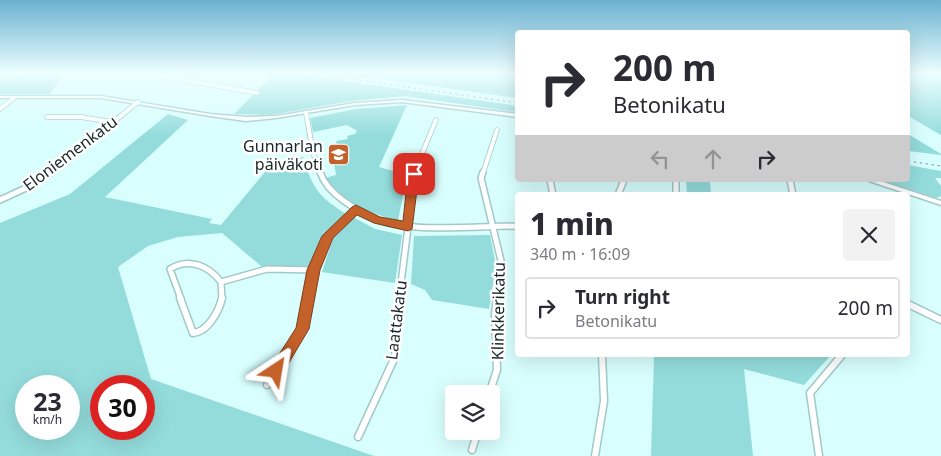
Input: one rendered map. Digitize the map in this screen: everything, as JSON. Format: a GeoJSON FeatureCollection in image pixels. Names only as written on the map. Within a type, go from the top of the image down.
{"type":"FeatureCollection","features":[{"type":"Feature","properties":{"kind":"street"},"geometry":{"type":"LineString","coordinates":[[0,97],[102,97],[210,115],[246,118],[276,117],[355,104],[402,101],[515,116]]}},
{"type":"Feature","properties":{"kind":"street"},"geometry":{"type":"LineString","coordinates":[[0,109],[14,98]]}},
{"type":"Feature","properties":{"kind":"street","name":"Eloniemenkatu"},"geometry":{"type":"LineString","coordinates":[[0,200],[21,192],[48,175],[138,102]]}},
{"type":"Feature","properties":{"kind":"street"},"geometry":{"type":"LineString","coordinates":[[306,113],[313,152],[322,179],[336,195],[356,209],[378,220],[408,226],[492,228],[515,226]]}},
{"type":"Feature","properties":{"kind":"street"},"geometry":{"type":"LineString","coordinates":[[47,117],[81,116],[111,122]]}},
{"type":"Feature","properties":{"kind":"street","name":"Laattakatu"},"geometry":{"type":"LineString","coordinates":[[358,438],[395,357],[400,290],[414,174],[436,120]]}},
{"type":"Feature","properties":{"kind":"street","name":"Klinkkerikatu"},"geometry":{"type":"LineString","coordinates":[[492,385],[497,370],[495,314],[502,265],[481,178],[497,130]]}},
{"type":"Feature","properties":{"kind":"street"},"geometry":{"type":"LineString","coordinates":[[877,182],[909,192]]}},
{"type":"Feature","properties":{"kind":"street"},"geometry":{"type":"LineString","coordinates":[[910,192],[941,202]]}},
{"type":"Feature","properties":{"kind":"street"},"geometry":{"type":"LineString","coordinates":[[267,385],[303,329],[314,270],[328,236],[356,209]]}},
{"type":"Feature","properties":{"kind":"street"},"geometry":{"type":"LineString","coordinates":[[179,263],[195,265],[210,269],[221,282],[222,301],[204,331],[197,334],[193,333],[170,269],[179,263]]}},
{"type":"Feature","properties":{"kind":"street"},"geometry":{"type":"LineString","coordinates":[[221,282],[268,269],[314,270]]}},
{"type":"Feature","properties":{"kind":"street"},"geometry":{"type":"LineString","coordinates":[[910,305],[941,320]]}},
{"type":"Feature","properties":{"kind":"street"},"geometry":{"type":"LineString","coordinates":[[595,456],[604,401],[602,357]]}},
{"type":"Feature","properties":{"kind":"street"},"geometry":{"type":"LineString","coordinates":[[819,456],[810,393],[840,357]]}},
{"type":"Feature","properties":{"kind":"street"},"geometry":{"type":"LineString","coordinates":[[472,450],[475,440]]}},
{"type":"Feature","properties":{"kind":"shaded area"},"geometry":{"type":"Polygon","coordinates":[[[254,94],[437,94],[515,106],[515,112],[405,96],[351,101],[270,115],[234,114],[254,94]]]}},
{"type":"Feature","properties":{"kind":"shaded area"},"geometry":{"type":"Polygon","coordinates":[[[491,94],[515,94],[515,98],[491,94]]]}},
{"type":"Feature","properties":{"kind":"shaded area"},"geometry":{"type":"Polygon","coordinates":[[[910,94],[941,94],[941,135],[910,117],[910,94]]]}},
{"type":"Feature","properties":{"kind":"shaded area"},"geometry":{"type":"Polygon","coordinates":[[[407,105],[379,167],[407,175],[398,221],[375,214],[358,206],[342,195],[325,178],[336,175],[334,163],[338,162],[335,151],[338,150],[336,141],[348,139],[347,136],[355,134],[357,131],[347,125],[313,132],[310,118],[356,109],[407,105]]]}},
{"type":"Feature","properties":{"kind":"shaded area"},"geometry":{"type":"Polygon","coordinates":[[[168,114],[188,120],[105,197],[212,219],[209,223],[221,225],[270,166],[303,157],[310,177],[318,191],[329,202],[346,214],[324,234],[310,268],[261,266],[222,233],[178,237],[148,246],[118,267],[150,375],[90,375],[90,440],[155,440],[155,380],[374,456],[0,456],[0,223],[70,194],[168,114]]]}},
{"type":"Feature","properties":{"kind":"shaded area"},"geometry":{"type":"Polygon","coordinates":[[[910,135],[941,154],[910,151],[910,135]]]}},
{"type":"Feature","properties":{"kind":"shaded area"},"geometry":{"type":"Polygon","coordinates":[[[910,165],[941,171],[941,178],[935,178],[941,186],[941,196],[936,198],[886,182],[910,182],[910,165]]]}},
{"type":"Feature","properties":{"kind":"shaded area"},"geometry":{"type":"Polygon","coordinates":[[[686,182],[710,182],[711,192],[687,192],[686,182]]]}},
{"type":"Feature","properties":{"kind":"shaded area"},"geometry":{"type":"Polygon","coordinates":[[[353,217],[375,229],[402,235],[395,283],[322,272],[333,238],[353,217]]]}},
{"type":"Feature","properties":{"kind":"shaded area"},"geometry":{"type":"Polygon","coordinates":[[[490,235],[496,266],[489,309],[432,300],[425,290],[411,284],[414,236],[490,235]]]}},
{"type":"Feature","properties":{"kind":"shaded area"},"geometry":{"type":"Polygon","coordinates":[[[654,357],[829,357],[804,385],[744,369],[753,456],[651,456],[654,357]]]}},
{"type":"Feature","properties":{"kind":"railway"},"geometry":{"type":"LineString","coordinates":[[457,94],[515,103]]}},
{"type":"Feature","properties":{"kind":"railway"},"geometry":{"type":"LineString","coordinates":[[910,161],[941,166]]}},
{"type":"Feature","properties":{"kind":"place","name":"Gunnarlan päiväkoti"},"geometry":{"type":"Point","coordinates":[339,155]}},
{"type":"Feature","properties":{"kind":"route"},"geometry":{"type":"LineString","coordinates":[[276,371],[303,329],[314,270],[328,236],[356,209],[378,220],[408,226],[414,174]]}}]}
